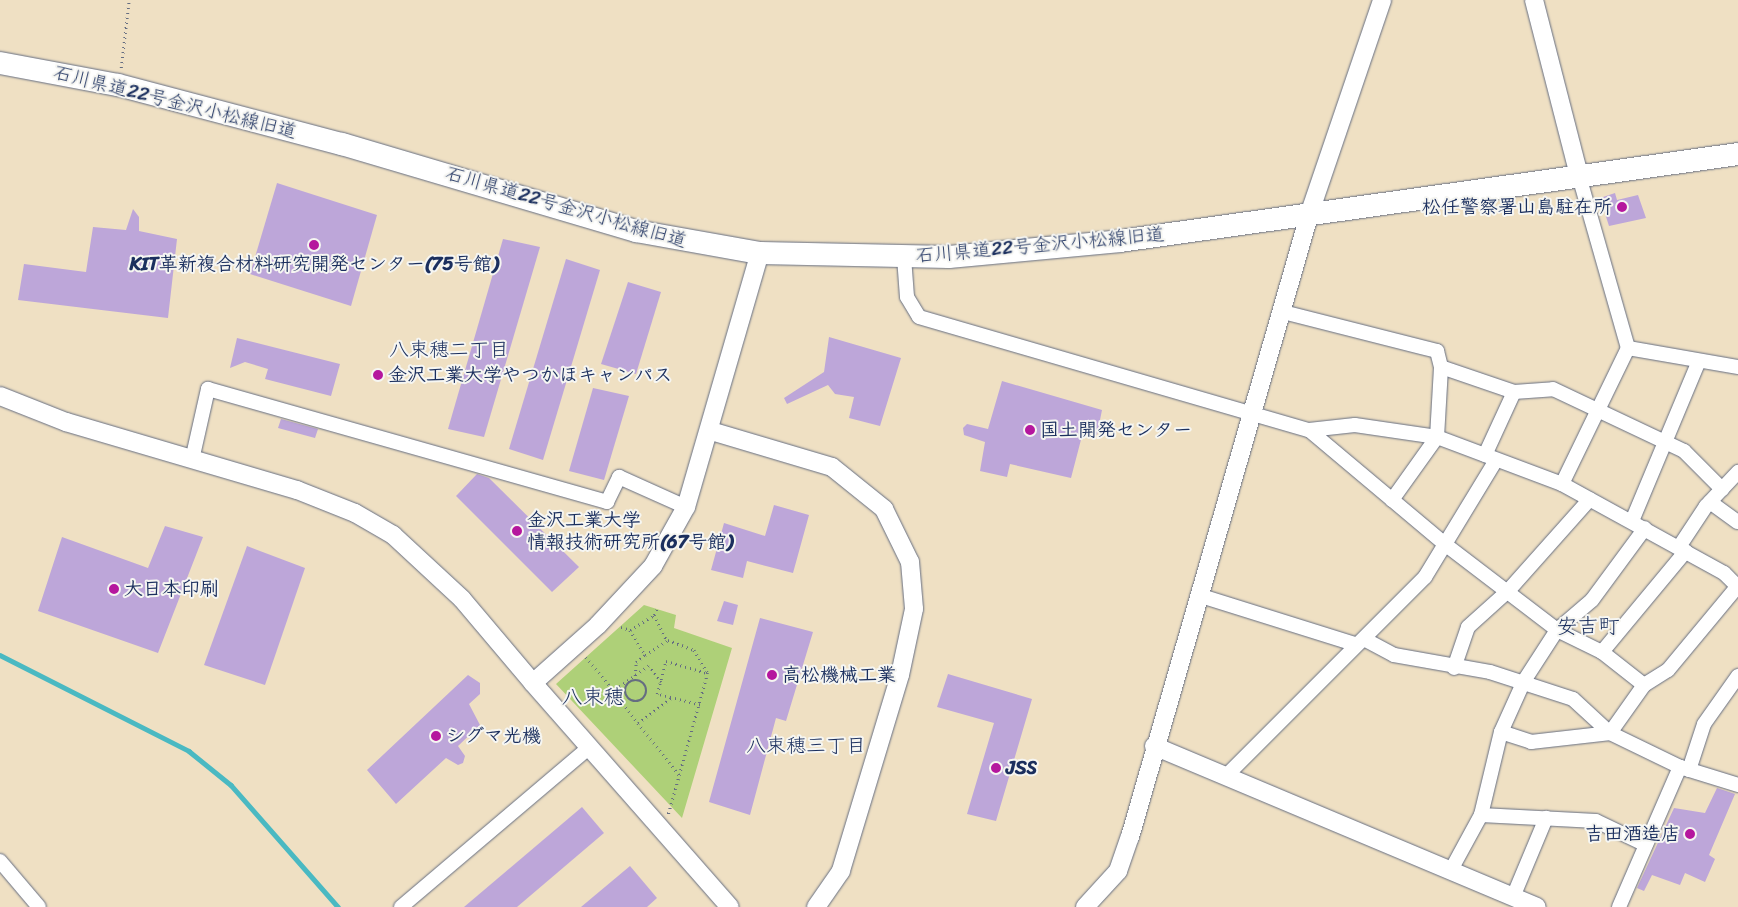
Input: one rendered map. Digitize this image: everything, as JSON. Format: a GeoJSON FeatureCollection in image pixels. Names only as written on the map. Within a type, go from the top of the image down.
{"type":"FeatureCollection","features":[{"type":"Feature","properties":{"kind":"main road","name":"石川県道22号金沢小松線旧道"},"geometry":{"type":"LineString","coordinates":[[0,63],[118,85],[342,144],[636,231],[760,253],[904,257],[1120,241],[1310,212],[1580,179],[1738,154]]}},
{"type":"Feature","properties":{"kind":"street"},"geometry":{"type":"LineString","coordinates":[[1085,907],[1118,871],[1283,312],[1310,212],[1382,0]]}},
{"type":"Feature","properties":{"kind":"street"},"geometry":{"type":"LineString","coordinates":[[1534,0],[1580,179],[1628,348],[1562,484]]}},
{"type":"Feature","properties":{"kind":"street"},"geometry":{"type":"LineString","coordinates":[[533,683],[598,625],[653,566],[686,507],[711,431],[760,253]]}},
{"type":"Feature","properties":{"kind":"street"},"geometry":{"type":"LineString","coordinates":[[904,257],[907,297],[919,317],[1253,412],[1309,430],[1446,545],[1557,630],[1602,652],[1644,685]]}},
{"type":"Feature","properties":{"kind":"street"},"geometry":{"type":"LineString","coordinates":[[1283,312],[1437,351],[1441,367],[1437,437],[1392,500]]}},
{"type":"Feature","properties":{"kind":"street"},"geometry":{"type":"LineString","coordinates":[[1628,348],[1738,368]]}},
{"type":"Feature","properties":{"kind":"street"},"geometry":{"type":"LineString","coordinates":[[1451,870],[1481,815],[1502,732],[1524,681],[1557,630],[1592,600],[1638,525],[1665,443],[1699,361]]}},
{"type":"Feature","properties":{"kind":"street"},"geometry":{"type":"LineString","coordinates":[[1441,367],[1514,392],[1553,389],[1684,452],[1722,489]]}},
{"type":"Feature","properties":{"kind":"street"},"geometry":{"type":"LineString","coordinates":[[192,460],[208,389],[607,502],[619,477],[686,507]]}},
{"type":"Feature","properties":{"kind":"street"},"geometry":{"type":"LineString","coordinates":[[1227,775],[1359,641],[1426,577],[1446,545],[1491,457],[1514,392]]}},
{"type":"Feature","properties":{"kind":"street"},"geometry":{"type":"LineString","coordinates":[[0,396],[66,422],[298,490],[355,513],[393,535],[462,599],[587,749],[730,907]]}},
{"type":"Feature","properties":{"kind":"street"},"geometry":{"type":"LineString","coordinates":[[1309,430],[1355,425],[1437,437],[1562,484],[1683,549],[1724,573],[1738,587],[1668,670],[1644,685],[1610,733],[1531,742],[1502,732]]}},
{"type":"Feature","properties":{"kind":"street"},"geometry":{"type":"LineString","coordinates":[[711,431],[832,467],[884,509],[910,562],[914,609],[900,675],[841,871],[816,907]]}},
{"type":"Feature","properties":{"kind":"street"},"geometry":{"type":"LineString","coordinates":[[1602,652],[1683,549],[1710,502],[1738,472]]}},
{"type":"Feature","properties":{"kind":"street"},"geometry":{"type":"LineString","coordinates":[[1454,668],[1468,627],[1508,591],[1590,499]]}},
{"type":"Feature","properties":{"kind":"street"},"geometry":{"type":"LineString","coordinates":[[1710,502],[1738,522]]}},
{"type":"Feature","properties":{"kind":"street"},"geometry":{"type":"LineString","coordinates":[[1198,595],[1359,641],[1394,655],[1524,681],[1573,699],[1610,733],[1684,768],[1738,785]]}},
{"type":"Feature","properties":{"kind":"street"},"geometry":{"type":"LineString","coordinates":[[1619,907],[1646,845],[1704,724],[1738,676]]}},
{"type":"Feature","properties":{"kind":"street"},"geometry":{"type":"LineString","coordinates":[[1154,746],[1227,775],[1537,907]]}},
{"type":"Feature","properties":{"kind":"street"},"geometry":{"type":"LineString","coordinates":[[401,907],[587,749]]}},
{"type":"Feature","properties":{"kind":"street"},"geometry":{"type":"LineString","coordinates":[[1481,815],[1596,821],[1646,845]]}},
{"type":"Feature","properties":{"kind":"street"},"geometry":{"type":"LineString","coordinates":[[1513,897],[1546,818]]}},
{"type":"Feature","properties":{"kind":"street"},"geometry":{"type":"LineString","coordinates":[[0,861],[39,907]]}},
{"type":"Feature","properties":{"kind":"path"},"geometry":{"type":"LineString","coordinates":[[118,85],[129,0]]}},
{"type":"Feature","properties":{"kind":"path"},"geometry":{"type":"LineString","coordinates":[[630,630],[654,616],[657,609]]}},
{"type":"Feature","properties":{"kind":"path"},"geometry":{"type":"LineString","coordinates":[[654,616],[668,640],[694,650],[708,673],[680,776],[661,830]]}},
{"type":"Feature","properties":{"kind":"path"},"geometry":{"type":"LineString","coordinates":[[621,627],[630,630],[645,655]]}},
{"type":"Feature","properties":{"kind":"path"},"geometry":{"type":"LineString","coordinates":[[635,676],[636,662],[668,640]]}},
{"type":"Feature","properties":{"kind":"path"},"geometry":{"type":"LineString","coordinates":[[586,657],[680,776]]}},
{"type":"Feature","properties":{"kind":"path"},"geometry":{"type":"LineString","coordinates":[[700,705],[657,694],[666,661],[708,673]]}},
{"type":"Feature","properties":{"kind":"path"},"geometry":{"type":"LineString","coordinates":[[614,691],[648,666],[661,682]]}},
{"type":"Feature","properties":{"kind":"path"},"geometry":{"type":"LineString","coordinates":[[641,681],[646,696],[634,701],[626,687],[641,681]]}},
{"type":"Feature","properties":{"kind":"path"},"geometry":{"type":"LineString","coordinates":[[638,723],[671,698]]}},
{"type":"Feature","properties":{"kind":"green space"},"geometry":{"type":"Polygon","coordinates":[[[644,605],[676,615],[674,628],[732,648],[682,818],[556,684],[644,605]]]}},
{"type":"Feature","properties":{"kind":"building","name":"KIT革新複合材料研究開発センター(75号館)"},"geometry":{"type":"Polygon","coordinates":[[[277,183],[377,215],[351,306],[250,274],[277,183]]]}},
{"type":"Feature","properties":{"kind":"building"},"geometry":{"type":"Polygon","coordinates":[[[1615,193],[1617,200],[1638,195],[1646,218],[1609,226],[1600,198],[1615,193]]]}},
{"type":"Feature","properties":{"kind":"building"},"geometry":{"type":"Polygon","coordinates":[[[133,209],[139,217],[139,231],[177,239],[168,318],[18,300],[24,264],[86,272],[93,227],[126,230],[133,209]]]}},
{"type":"Feature","properties":{"kind":"building"},"geometry":{"type":"Polygon","coordinates":[[[503,239],[540,247],[484,437],[448,429],[503,239]]]}},
{"type":"Feature","properties":{"kind":"building"},"geometry":{"type":"Polygon","coordinates":[[[566,259],[600,270],[543,460],[509,449],[566,259]]]}},
{"type":"Feature","properties":{"kind":"building"},"geometry":{"type":"Polygon","coordinates":[[[628,282],[661,292],[636,374],[601,364],[628,282]]]}},
{"type":"Feature","properties":{"kind":"building"},"geometry":{"type":"Polygon","coordinates":[[[829,337],[901,358],[880,426],[849,418],[854,397],[835,394],[828,385],[787,404],[784,398],[824,372],[829,337]]]}},
{"type":"Feature","properties":{"kind":"building"},"geometry":{"type":"Polygon","coordinates":[[[237,338],[340,364],[331,396],[265,379],[268,369],[245,362],[230,368],[237,338]]]}},
{"type":"Feature","properties":{"kind":"building","name":"国土開発センター"},"geometry":{"type":"Polygon","coordinates":[[[1002,381],[1102,410],[1097,435],[1083,432],[1071,478],[1010,464],[1007,477],[980,471],[985,442],[964,435],[963,428],[967,424],[988,429],[1002,381]]]}},
{"type":"Feature","properties":{"kind":"building"},"geometry":{"type":"Polygon","coordinates":[[[593,388],[629,396],[604,480],[569,471],[593,388]]]}},
{"type":"Feature","properties":{"kind":"building"},"geometry":{"type":"Polygon","coordinates":[[[281,419],[318,429],[315,438],[278,428],[281,419]]]}},
{"type":"Feature","properties":{"kind":"building","name":"金沢工業大学 情報技術研究所(67号館)"},"geometry":{"type":"Polygon","coordinates":[[[477,474],[489,478],[579,567],[552,592],[456,496],[477,474]]]}},
{"type":"Feature","properties":{"kind":"building"},"geometry":{"type":"Polygon","coordinates":[[[774,505],[809,515],[793,573],[747,561],[743,578],[711,570],[724,523],[765,536],[774,505]]]}},
{"type":"Feature","properties":{"kind":"building","name":"大日本印刷"},"geometry":{"type":"Polygon","coordinates":[[[165,526],[203,537],[158,653],[38,611],[62,537],[148,568],[165,526]]]}},
{"type":"Feature","properties":{"kind":"building","name":"大日本印刷"},"geometry":{"type":"Polygon","coordinates":[[[247,546],[305,568],[265,685],[204,665],[247,546]]]}},
{"type":"Feature","properties":{"kind":"building"},"geometry":{"type":"Polygon","coordinates":[[[724,601],[738,605],[733,625],[717,621],[724,601]]]}},
{"type":"Feature","properties":{"kind":"building","name":"高松機械工業"},"geometry":{"type":"Polygon","coordinates":[[[760,618],[813,632],[786,721],[776,718],[750,815],[709,802],[760,618]]]}},
{"type":"Feature","properties":{"kind":"building","name":"JSS"},"geometry":{"type":"Polygon","coordinates":[[[948,674],[1032,699],[996,821],[967,814],[994,723],[937,707],[948,674]]]}},
{"type":"Feature","properties":{"kind":"building","name":"シグマ光機"},"geometry":{"type":"Polygon","coordinates":[[[468,675],[480,683],[480,694],[469,704],[480,725],[458,746],[465,756],[463,763],[458,765],[446,758],[396,804],[367,770],[468,675]]]}},
{"type":"Feature","properties":{"kind":"building","name":"吉田酒造店"},"geometry":{"type":"Polygon","coordinates":[[[1717,788],[1735,794],[1709,855],[1715,859],[1705,882],[1685,873],[1680,885],[1652,875],[1644,891],[1637,888],[1674,808],[1705,813],[1717,788]]]}},
{"type":"Feature","properties":{"kind":"building"},"geometry":{"type":"Polygon","coordinates":[[[582,807],[604,833],[517,907],[464,907],[582,807]]]}},
{"type":"Feature","properties":{"kind":"building"},"geometry":{"type":"Polygon","coordinates":[[[630,866],[657,898],[647,907],[581,907],[630,866]]]}},
{"type":"Feature","properties":{"kind":"waterway"},"geometry":{"type":"LineString","coordinates":[[0,655],[189,751],[231,785],[338,907]]}},
{"type":"Feature","properties":{"kind":"place","name":"松任警察署山島駐在所"},"geometry":{"type":"Point","coordinates":[1622,207]}},
{"type":"Feature","properties":{"kind":"place","name":"KIT革新複合材料研究開発センター(75号館)"},"geometry":{"type":"Point","coordinates":[314,245]}},
{"type":"Feature","properties":{"kind":"place","name":"金沢工業大学やつかほキャンパス"},"geometry":{"type":"Point","coordinates":[378,375]}},
{"type":"Feature","properties":{"kind":"place","name":"国土開発センター"},"geometry":{"type":"Point","coordinates":[1030,430]}},
{"type":"Feature","properties":{"kind":"place","name":"金沢工業大学 情報技術研究所(67号館)"},"geometry":{"type":"Point","coordinates":[517,531]}},
{"type":"Feature","properties":{"kind":"place","name":"大日本印刷"},"geometry":{"type":"Point","coordinates":[114,589]}},
{"type":"Feature","properties":{"kind":"place","name":"高松機械工業"},"geometry":{"type":"Point","coordinates":[772,675]}},
{"type":"Feature","properties":{"kind":"place","name":"シグマ光機"},"geometry":{"type":"Point","coordinates":[436,736]}},
{"type":"Feature","properties":{"kind":"place","name":"JSS"},"geometry":{"type":"Point","coordinates":[996,768]}},
{"type":"Feature","properties":{"kind":"place","name":"吉田酒造店"},"geometry":{"type":"Point","coordinates":[1690,834]}},
{"type":"Feature","properties":{"kind":"district","name":"八束穂二丁目"},"geometry":{"type":"Point","coordinates":[449,349]}},
{"type":"Feature","properties":{"kind":"district","name":"安吉町"},"geometry":{"type":"Point","coordinates":[1588,626]}},
{"type":"Feature","properties":{"kind":"district","name":"八束穂"},"geometry":{"type":"Point","coordinates":[593,697]}},
{"type":"Feature","properties":{"kind":"district","name":"八束穂三丁目"},"geometry":{"type":"Point","coordinates":[806,745]}}]}
